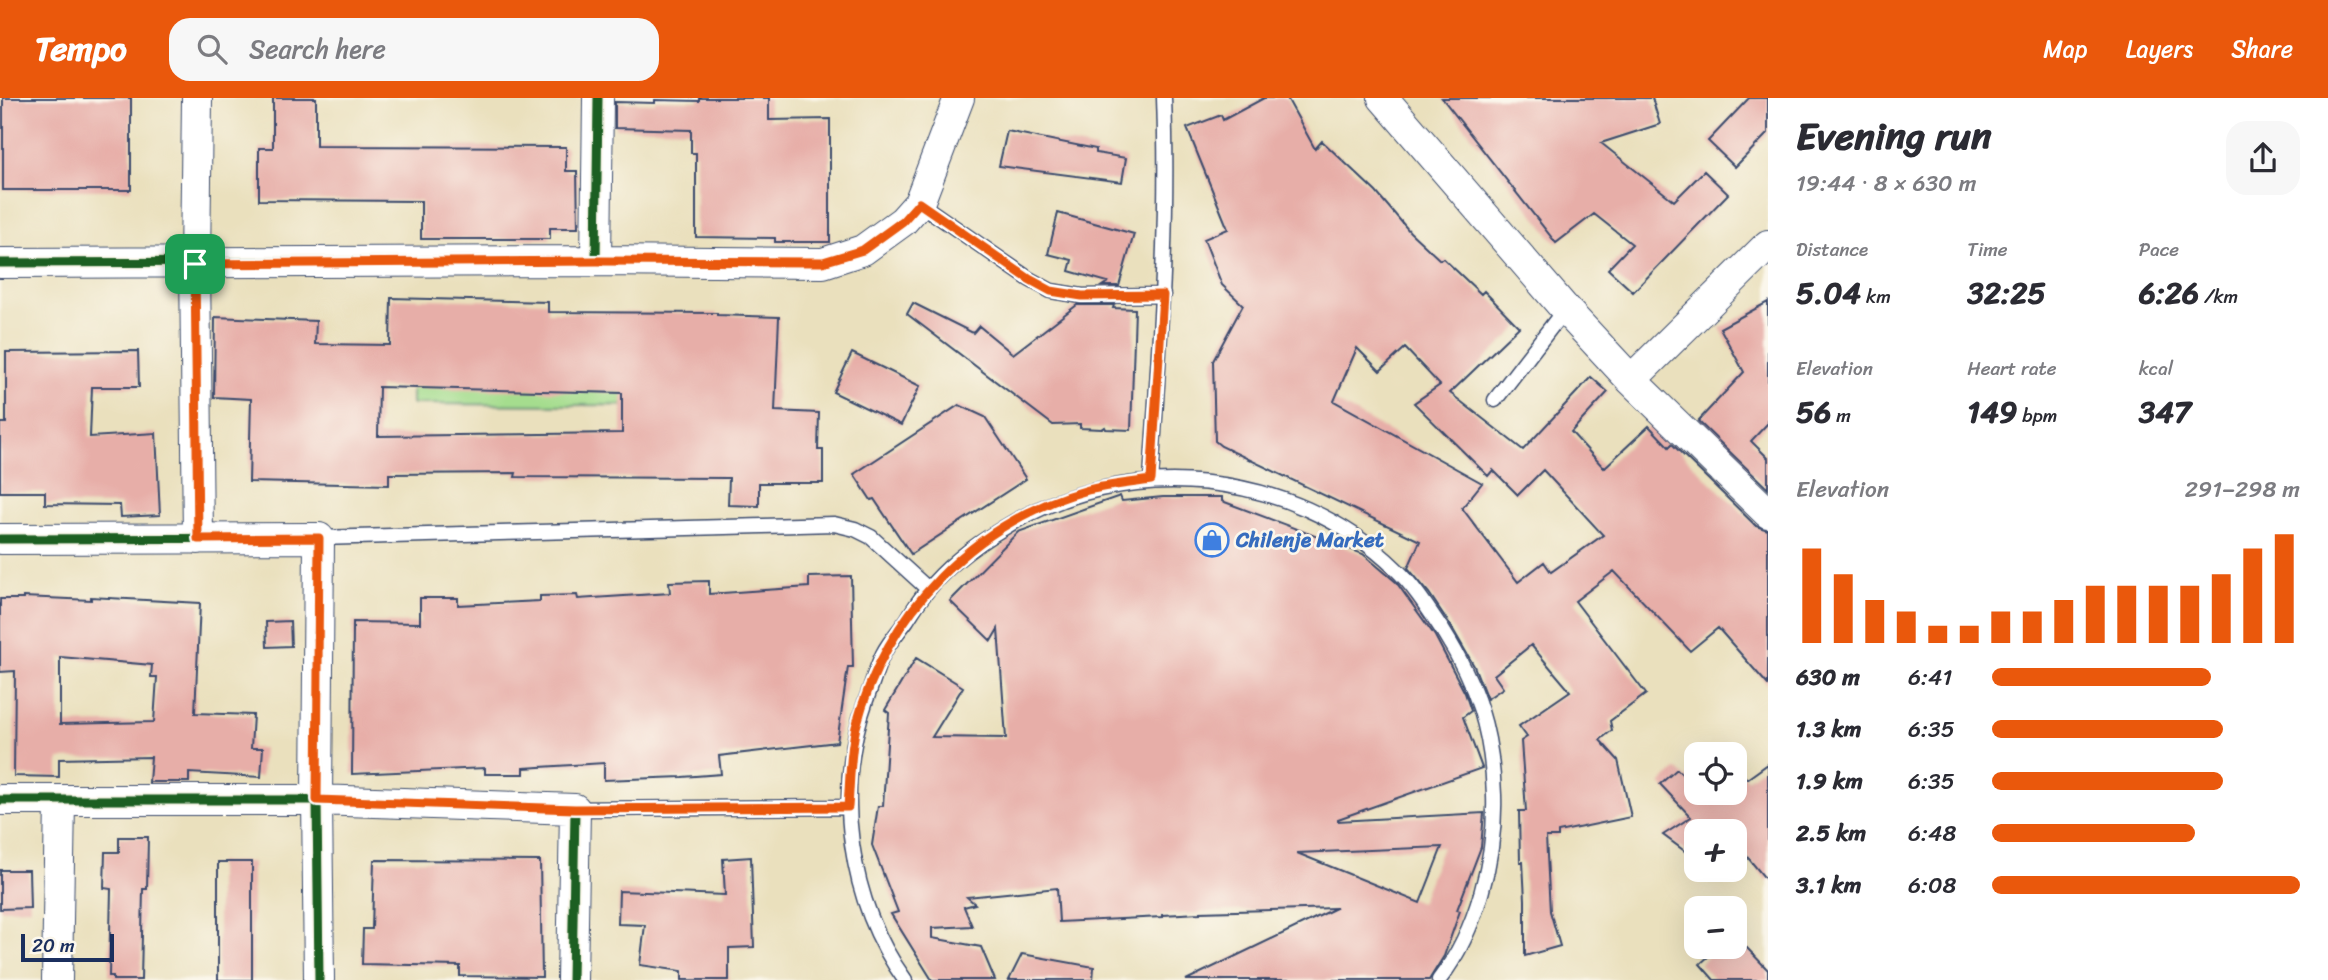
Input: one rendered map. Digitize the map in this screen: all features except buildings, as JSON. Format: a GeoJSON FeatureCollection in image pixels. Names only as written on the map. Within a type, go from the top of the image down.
{"type":"FeatureCollection","features":[{"type":"Feature","properties":{"kind":"street"},"geometry":{"type":"LineString","coordinates":[[197,98],[195,264],[198,539]]}},
{"type":"Feature","properties":{"kind":"street"},"geometry":{"type":"LineString","coordinates":[[596,261],[598,98]]}},
{"type":"Feature","properties":{"kind":"street"},"geometry":{"type":"LineString","coordinates":[[0,263],[823,262],[863,250],[903,221],[919,203],[959,98]]}},
{"type":"Feature","properties":{"kind":"street"},"geometry":{"type":"LineString","coordinates":[[1383,98],[1565,309],[1631,380],[1768,513]]}},
{"type":"Feature","properties":{"kind":"street"},"geometry":{"type":"LineString","coordinates":[[1631,380],[1768,246]]}},
{"type":"Feature","properties":{"kind":"street"},"geometry":{"type":"LineString","coordinates":[[0,539],[319,538],[319,980]]}},
{"type":"Feature","properties":{"kind":"street"},"geometry":{"type":"LineString","coordinates":[[0,800],[317,800],[575,809],[572,980]]}},
{"type":"Feature","properties":{"kind":"street"},"geometry":{"type":"LineString","coordinates":[[57,980],[61,801]]}},
{"type":"Feature","properties":{"kind":"lane"},"geometry":{"type":"LineString","coordinates":[[1151,480],[1163,295],[1167,171],[1164,98]]}},
{"type":"Feature","properties":{"kind":"lane"},"geometry":{"type":"LineString","coordinates":[[919,203],[1029,279],[1051,291],[1082,296],[1163,295]]}},
{"type":"Feature","properties":{"kind":"lane"},"geometry":{"type":"LineString","coordinates":[[1495,400],[1565,309]]}},
{"type":"Feature","properties":{"kind":"lane"},"geometry":{"type":"LineString","coordinates":[[905,980],[887,954],[858,883],[848,807],[856,728],[883,654],[928,589],[974,546],[1029,512],[1088,490],[1151,480],[1206,481],[1246,488],[1311,510],[1358,538],[1398,570],[1433,616],[1459,657],[1483,712],[1493,765],[1495,820],[1487,874],[1470,925],[1439,980]]}},
{"type":"Feature","properties":{"kind":"lane"},"geometry":{"type":"LineString","coordinates":[[319,538],[834,524],[855,529],[871,537],[928,589]]}},
{"type":"Feature","properties":{"kind":"lane"},"geometry":{"type":"LineString","coordinates":[[575,809],[848,807]]}},
{"type":"Feature","properties":{"kind":"green space"},"geometry":{"type":"Polygon","coordinates":[[[412,345],[713,406],[412,404],[412,345]]]}},
{"type":"Feature","properties":{"kind":"cycle path"},"geometry":{"type":"LineString","coordinates":[[0,263],[596,261],[598,98]]}},
{"type":"Feature","properties":{"kind":"cycle path"},"geometry":{"type":"LineString","coordinates":[[0,539],[319,538],[319,980]]}},
{"type":"Feature","properties":{"kind":"cycle path"},"geometry":{"type":"LineString","coordinates":[[0,800],[317,800],[575,809],[572,980]]}},
{"type":"Feature","properties":{"kind":"place","name":"Chilenje Market"},"geometry":{"type":"Point","coordinates":[1212,540]}},
{"type":"Feature","properties":{"kind":"route"},"geometry":{"type":"LineString","coordinates":[[919,203],[1029,279],[1051,291],[1082,296],[1163,295],[1151,480],[1088,490],[1029,512],[974,546],[928,589],[883,654],[856,728],[848,807],[575,809],[317,800],[319,538],[198,539],[195,264],[823,262],[863,250],[903,221],[919,203]]}}]}
